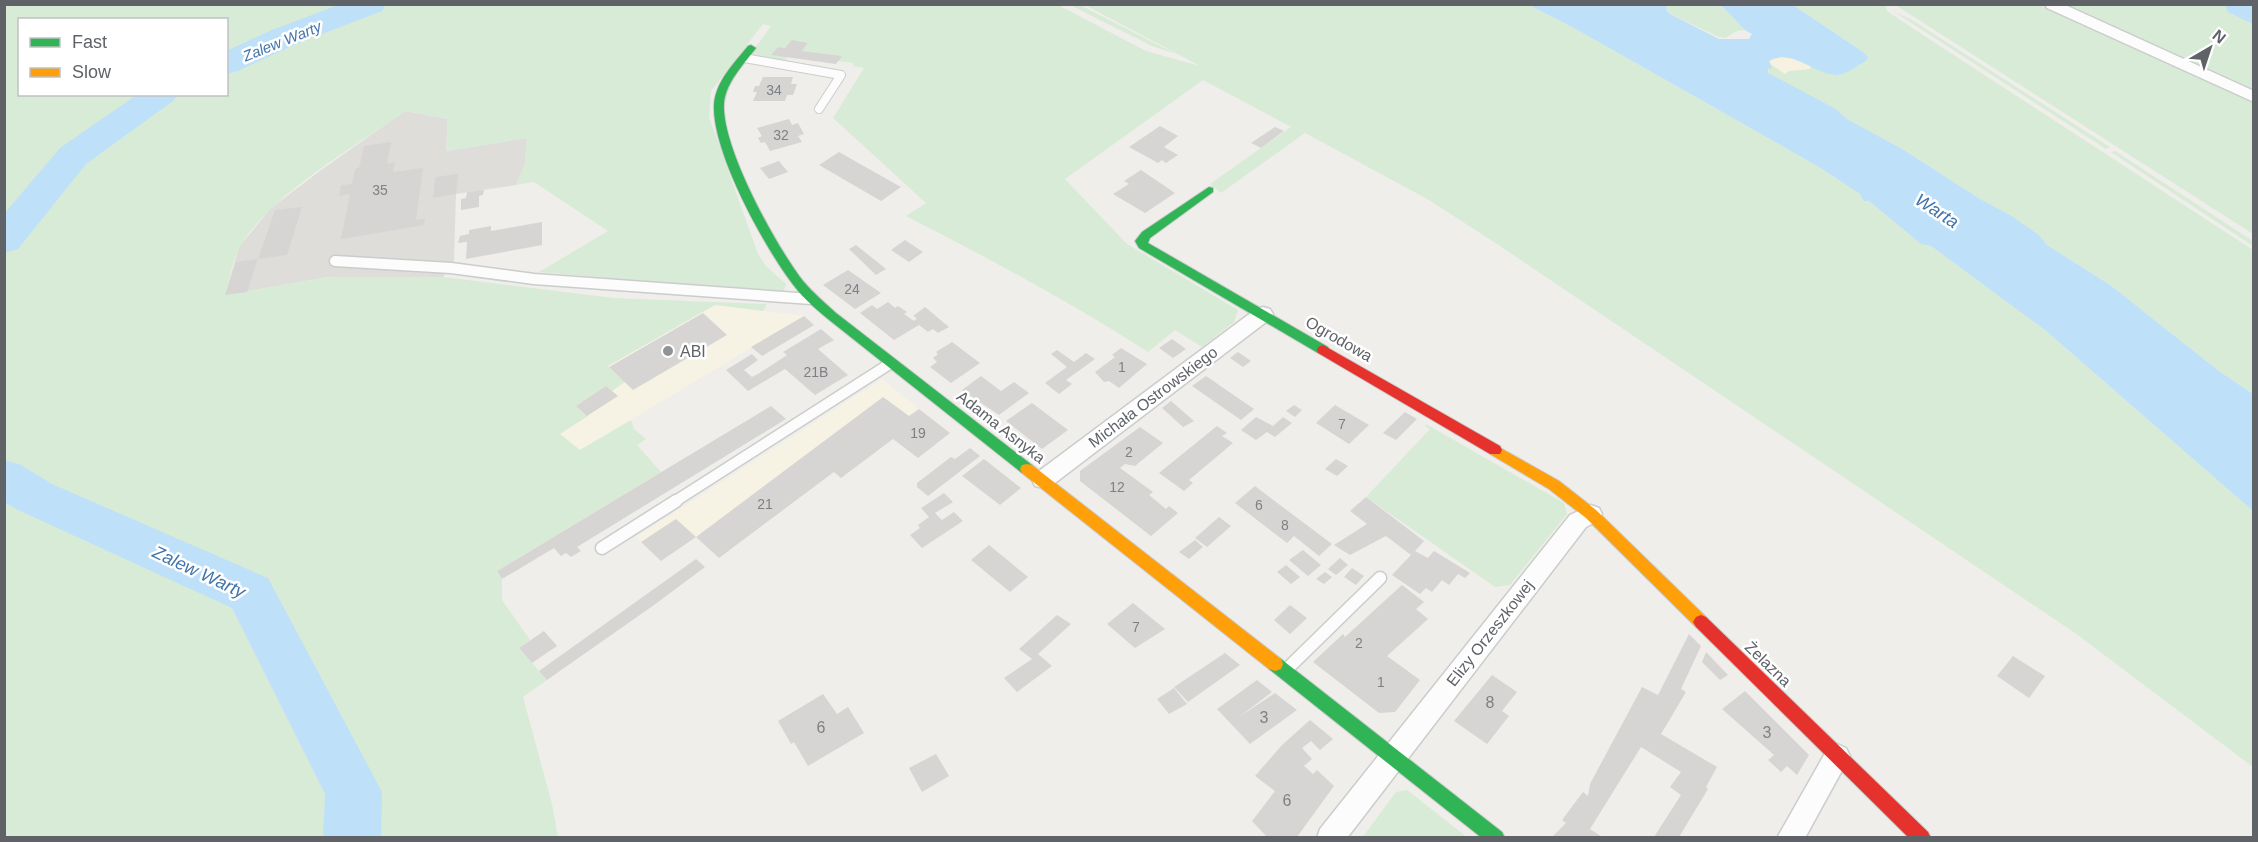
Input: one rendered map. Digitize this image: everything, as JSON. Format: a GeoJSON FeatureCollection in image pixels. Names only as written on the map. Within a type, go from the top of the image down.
{"type":"FeatureCollection","features":[{"type":"Feature","properties":{"kind":"street"},"geometry":{"type":"LineString","coordinates":[[2051,5],[2253,97]]}},
{"type":"Feature","properties":{"kind":"street","name":"Adama Asnyka"},"geometry":{"type":"LineString","coordinates":[[747,53],[725,85],[719,103],[719,123],[756,211],[786,267],[814,300],[1496,837]]}},
{"type":"Feature","properties":{"kind":"street","name":"Ogrodowa"},"geometry":{"type":"LineString","coordinates":[[1209,190],[1146,235],[1141,243],[1540,475],[1591,514]]}},
{"type":"Feature","properties":{"kind":"street","name":"Michała Ostrowskiego"},"geometry":{"type":"LineString","coordinates":[[1043,480],[1263,314]]}},
{"type":"Feature","properties":{"kind":"street","name":"Żelazna"},"geometry":{"type":"LineString","coordinates":[[1591,514],[1922,837]]}},
{"type":"Feature","properties":{"kind":"street","name":"Elizy Orzeszkowej"},"geometry":{"type":"LineString","coordinates":[[1330,837],[1578,521],[1591,514]]}},
{"type":"Feature","properties":{"kind":"street"},"geometry":{"type":"LineString","coordinates":[[1790,837],[1837,756]]}},
{"type":"Feature","properties":{"kind":"lane"},"geometry":{"type":"LineString","coordinates":[[747,53],[841,75],[819,109]]}},
{"type":"Feature","properties":{"kind":"lane"},"geometry":{"type":"LineString","coordinates":[[335,261],[451,268],[534,279],[814,300]]}},
{"type":"Feature","properties":{"kind":"lane"},"geometry":{"type":"LineString","coordinates":[[602,548],[892,362]]}},
{"type":"Feature","properties":{"kind":"lane"},"geometry":{"type":"LineString","coordinates":[[1286,670],[1380,578]]}},
{"type":"Feature","properties":{"kind":"shaded area"},"geometry":{"type":"Polygon","coordinates":[[[405,111],[448,119],[446,151],[527,138],[525,165],[516,185],[456,194],[454,261],[443,277],[329,277],[225,295],[239,247],[270,209],[405,111]]]}},
{"type":"Feature","properties":{"kind":"shaded area"},"geometry":{"type":"Polygon","coordinates":[[[715,305],[804,316],[580,450],[552,428],[601,370],[715,305]]]}},
{"type":"Feature","properties":{"kind":"shaded area"},"geometry":{"type":"Polygon","coordinates":[[[882,379],[919,409],[719,558],[696,537],[661,561],[636,537],[882,379]]]}},
{"type":"Feature","properties":{"kind":"green space"},"geometry":{"type":"Polygon","coordinates":[[[1903,4],[2037,4],[2046,8],[2073,9],[2070,5],[2253,5],[2253,234],[1897,6],[1903,4]]]}},
{"type":"Feature","properties":{"kind":"green space"},"geometry":{"type":"Polygon","coordinates":[[[5,5],[1058,5],[1146,51],[1200,66],[1085,5],[1529,5],[1574,28],[1819,167],[1860,194],[1864,200],[1869,201],[1921,244],[1931,246],[2045,330],[2253,511],[2253,767],[2075,633],[1429,200],[1305,133],[1221,193],[1210,184],[1291,127],[1203,80],[1065,179],[1127,244],[1238,310],[1234,322],[1202,347],[1175,330],[1148,352],[1028,281],[906,216],[926,203],[833,118],[864,68],[853,66],[854,63],[838,61],[841,56],[802,51],[808,43],[792,41],[785,48],[778,47],[772,54],[788,57],[784,62],[753,56],[753,51],[771,26],[763,24],[711,91],[709,117],[758,254],[766,266],[786,284],[784,290],[777,293],[539,272],[608,231],[534,182],[516,185],[525,165],[527,138],[446,151],[448,119],[406,111],[315,173],[271,209],[253,228],[237,252],[225,295],[329,277],[443,277],[614,298],[767,304],[763,311],[715,305],[608,366],[625,382],[612,391],[606,386],[576,406],[588,416],[560,434],[580,450],[631,420],[634,429],[646,439],[637,445],[661,472],[497,571],[502,579],[502,600],[530,640],[519,648],[547,680],[523,697],[552,804],[558,837],[5,838],[5,5]]]}},
{"type":"Feature","properties":{"kind":"green space"},"geometry":{"type":"Polygon","coordinates":[[[1070,5],[1080,5],[1176,54],[1152,46],[1070,5]]]}},
{"type":"Feature","properties":{"kind":"green space"},"geometry":{"type":"Polygon","coordinates":[[[1666,5],[1721,5],[1745,30],[1737,31],[1725,38],[1719,37],[1670,14],[1666,5]]]}},
{"type":"Feature","properties":{"kind":"green space"},"geometry":{"type":"Polygon","coordinates":[[[1793,5],[1886,5],[1887,11],[2253,250],[2253,394],[2219,371],[2110,285],[2047,245],[2039,235],[2009,215],[1904,150],[1847,119],[1836,109],[1768,74],[1769,63],[1785,74],[1789,71],[1809,69],[1811,66],[1834,75],[1866,61],[1863,52],[1793,5]]]}},
{"type":"Feature","properties":{"kind":"green space"},"geometry":{"type":"Polygon","coordinates":[[[1893,11],[1912,20],[2110,147],[2106,149],[1893,11]]]}},
{"type":"Feature","properties":{"kind":"green space"},"geometry":{"type":"Polygon","coordinates":[[[2115,151],[2253,241],[2253,246],[2111,152],[2115,151]]]}},
{"type":"Feature","properties":{"kind":"green space"},"geometry":{"type":"Polygon","coordinates":[[[1426,424],[1564,503],[1567,514],[1510,585],[1495,587],[1366,497],[1430,429],[1425,426],[1426,424]]]}},
{"type":"Feature","properties":{"kind":"green space"},"geometry":{"type":"Polygon","coordinates":[[[1407,790],[1468,838],[1362,838],[1396,792],[1407,790]]]}},
{"type":"Feature","properties":{"kind":"sand"},"geometry":{"type":"Polygon","coordinates":[[[1787,57],[1811,66],[1810,69],[1789,71],[1785,74],[1769,63],[1774,58],[1787,57]]]}},
{"type":"Feature","properties":{"kind":"water","name":"Warta"},"geometry":{"type":"Polygon","coordinates":[[[1529,5],[1666,5],[1670,14],[1719,39],[1749,39],[1752,34],[1745,30],[1721,5],[1793,5],[1863,52],[1868,57],[1866,61],[1840,75],[1827,74],[1794,59],[1786,58],[1769,61],[1772,68],[1768,69],[1768,73],[1836,109],[1847,119],[1904,150],[1980,199],[2010,215],[2039,235],[2047,245],[2110,285],[2219,371],[2253,394],[2253,511],[2045,330],[1931,246],[1921,244],[1869,201],[1864,201],[1860,194],[1819,167],[1574,28],[1529,5]]]}},
{"type":"Feature","properties":{"kind":"water"},"geometry":{"type":"Polygon","coordinates":[[[2225,5],[2253,5],[2253,24],[2228,12],[2225,5]]]}},
{"type":"Feature","properties":{"kind":"building"},"geometry":{"type":"Polygon","coordinates":[[[792,40],[808,43],[802,51],[842,56],[836,64],[771,55],[778,47],[785,48],[792,40]]]}},
{"type":"Feature","properties":{"kind":"building"},"geometry":{"type":"Polygon","coordinates":[[[763,77],[793,77],[791,84],[797,84],[793,95],[787,95],[785,101],[753,101],[757,92],[753,92],[755,86],[759,86],[763,77]]]}},
{"type":"Feature","properties":{"kind":"building"},"geometry":{"type":"Polygon","coordinates":[[[789,119],[792,125],[798,123],[804,134],[798,136],[802,142],[770,151],[765,142],[761,143],[758,138],[762,136],[757,128],[789,119]]]}},
{"type":"Feature","properties":{"kind":"building"},"geometry":{"type":"Polygon","coordinates":[[[1160,126],[1178,136],[1164,147],[1178,155],[1166,163],[1162,160],[1158,163],[1129,147],[1160,126]]]}},
{"type":"Feature","properties":{"kind":"building"},"geometry":{"type":"Polygon","coordinates":[[[1275,127],[1284,131],[1261,148],[1251,143],[1275,127]]]}},
{"type":"Feature","properties":{"kind":"building"},"geometry":{"type":"Polygon","coordinates":[[[391,142],[387,164],[395,162],[393,172],[423,168],[416,220],[425,219],[424,225],[341,239],[350,194],[339,196],[341,185],[352,184],[355,169],[359,168],[364,146],[391,142]]]}},
{"type":"Feature","properties":{"kind":"building"},"geometry":{"type":"Polygon","coordinates":[[[839,152],[901,187],[881,201],[819,165],[839,152]]]}},
{"type":"Feature","properties":{"kind":"building"},"geometry":{"type":"Polygon","coordinates":[[[779,161],[788,172],[769,179],[760,168],[779,161]]]}},
{"type":"Feature","properties":{"kind":"building"},"geometry":{"type":"Polygon","coordinates":[[[1141,170],[1175,193],[1145,213],[1113,194],[1129,184],[1124,181],[1141,170]]]}},
{"type":"Feature","properties":{"kind":"building"},"geometry":{"type":"Polygon","coordinates":[[[458,174],[456,194],[433,198],[435,177],[458,174]]]}},
{"type":"Feature","properties":{"kind":"building"},"geometry":{"type":"Polygon","coordinates":[[[484,190],[483,195],[479,196],[479,207],[461,210],[461,199],[466,198],[467,192],[484,190]]]}},
{"type":"Feature","properties":{"kind":"building"},"geometry":{"type":"Polygon","coordinates":[[[302,207],[287,255],[258,259],[275,210],[302,207]]]}},
{"type":"Feature","properties":{"kind":"building"},"geometry":{"type":"Polygon","coordinates":[[[542,222],[542,245],[466,259],[467,242],[458,243],[460,236],[469,234],[469,230],[491,226],[491,231],[542,222]]]}},
{"type":"Feature","properties":{"kind":"building"},"geometry":{"type":"Polygon","coordinates":[[[905,240],[923,252],[909,262],[891,250],[905,240]]]}},
{"type":"Feature","properties":{"kind":"building"},"geometry":{"type":"Polygon","coordinates":[[[856,245],[886,269],[876,275],[849,249],[856,245]]]}},
{"type":"Feature","properties":{"kind":"building"},"geometry":{"type":"Polygon","coordinates":[[[258,259],[247,292],[225,295],[236,262],[258,259]]]}},
{"type":"Feature","properties":{"kind":"building"},"geometry":{"type":"Polygon","coordinates":[[[848,270],[881,293],[855,309],[823,285],[848,270]]]}},
{"type":"Feature","properties":{"kind":"building"},"geometry":{"type":"Polygon","coordinates":[[[888,302],[895,308],[898,306],[907,312],[904,314],[914,321],[917,318],[913,316],[925,307],[949,327],[938,333],[933,329],[928,332],[919,325],[894,340],[860,313],[872,305],[877,309],[888,302]]]}},
{"type":"Feature","properties":{"kind":"building","name":"ABI"},"geometry":{"type":"Polygon","coordinates":[[[703,313],[727,335],[633,390],[609,367],[703,313]]]}},
{"type":"Feature","properties":{"kind":"building"},"geometry":{"type":"Polygon","coordinates":[[[804,316],[814,325],[762,356],[751,347],[804,316]]]}},
{"type":"Feature","properties":{"kind":"building"},"geometry":{"type":"Polygon","coordinates":[[[821,329],[834,340],[818,349],[848,375],[815,395],[785,369],[748,391],[726,370],[752,354],[758,360],[744,370],[752,377],[787,355],[783,352],[821,329]]]}},
{"type":"Feature","properties":{"kind":"building"},"geometry":{"type":"Polygon","coordinates":[[[1172,339],[1186,349],[1173,358],[1159,348],[1172,339]]]}},
{"type":"Feature","properties":{"kind":"building"},"geometry":{"type":"Polygon","coordinates":[[[952,342],[980,363],[951,383],[930,367],[937,362],[933,358],[938,354],[936,352],[952,342]]]}},
{"type":"Feature","properties":{"kind":"building"},"geometry":{"type":"Polygon","coordinates":[[[1121,348],[1147,364],[1119,388],[1109,381],[1104,382],[1095,372],[1115,357],[1112,355],[1121,348]]]}},
{"type":"Feature","properties":{"kind":"building"},"geometry":{"type":"Polygon","coordinates":[[[1057,350],[1074,362],[1086,353],[1095,359],[1066,380],[1072,384],[1059,394],[1045,383],[1067,367],[1051,354],[1057,350]]]}},
{"type":"Feature","properties":{"kind":"building"},"geometry":{"type":"Polygon","coordinates":[[[1238,352],[1251,361],[1243,367],[1230,358],[1238,352]]]}},
{"type":"Feature","properties":{"kind":"building"},"geometry":{"type":"Polygon","coordinates":[[[981,376],[1001,391],[1014,382],[1029,393],[999,415],[962,390],[981,376]]]}},
{"type":"Feature","properties":{"kind":"building"},"geometry":{"type":"Polygon","coordinates":[[[1206,376],[1254,409],[1241,420],[1192,386],[1206,376]]]}},
{"type":"Feature","properties":{"kind":"building"},"geometry":{"type":"Polygon","coordinates":[[[606,386],[618,396],[587,416],[576,406],[606,386]]]}},
{"type":"Feature","properties":{"kind":"building"},"geometry":{"type":"Polygon","coordinates":[[[883,397],[909,416],[919,409],[950,433],[918,458],[893,439],[841,478],[834,472],[719,558],[696,537],[883,397]]]}},
{"type":"Feature","properties":{"kind":"building"},"geometry":{"type":"Polygon","coordinates":[[[1171,401],[1194,421],[1183,427],[1162,408],[1171,401]]]}},
{"type":"Feature","properties":{"kind":"building"},"geometry":{"type":"Polygon","coordinates":[[[1032,403],[1068,430],[1042,449],[1006,421],[1032,403]]]}},
{"type":"Feature","properties":{"kind":"building"},"geometry":{"type":"Polygon","coordinates":[[[1294,405],[1302,410],[1295,417],[1286,411],[1294,405]]]}},
{"type":"Feature","properties":{"kind":"building"},"geometry":{"type":"Polygon","coordinates":[[[1335,405],[1369,425],[1349,444],[1316,423],[1335,405]]]}},
{"type":"Feature","properties":{"kind":"building"},"geometry":{"type":"Polygon","coordinates":[[[771,406],[786,419],[577,547],[581,551],[571,557],[566,553],[561,556],[554,548],[502,579],[497,571],[771,406]]]}},
{"type":"Feature","properties":{"kind":"building"},"geometry":{"type":"Polygon","coordinates":[[[1405,412],[1417,419],[1396,440],[1383,433],[1405,412]]]}},
{"type":"Feature","properties":{"kind":"building"},"geometry":{"type":"Polygon","coordinates":[[[1256,417],[1273,426],[1283,417],[1292,423],[1275,437],[1267,432],[1256,440],[1241,430],[1256,417]]]}},
{"type":"Feature","properties":{"kind":"building"},"geometry":{"type":"Polygon","coordinates":[[[1217,426],[1227,433],[1222,436],[1233,443],[1189,480],[1193,483],[1184,491],[1159,473],[1217,426]]]}},
{"type":"Feature","properties":{"kind":"building"},"geometry":{"type":"Polygon","coordinates":[[[1140,427],[1163,443],[1135,466],[1125,464],[1120,468],[1153,492],[1149,495],[1166,509],[1169,506],[1178,513],[1151,536],[1080,481],[1080,471],[1140,427]]]}},
{"type":"Feature","properties":{"kind":"building"},"geometry":{"type":"Polygon","coordinates":[[[970,448],[980,456],[928,496],[917,487],[917,483],[951,457],[955,459],[970,448]]]}},
{"type":"Feature","properties":{"kind":"building"},"geometry":{"type":"Polygon","coordinates":[[[984,459],[1021,488],[1000,505],[962,476],[984,459]]]}},
{"type":"Feature","properties":{"kind":"building"},"geometry":{"type":"Polygon","coordinates":[[[1336,459],[1348,466],[1337,476],[1325,469],[1336,459]]]}},
{"type":"Feature","properties":{"kind":"building"},"geometry":{"type":"Polygon","coordinates":[[[1255,486],[1332,544],[1319,556],[1294,536],[1287,543],[1235,503],[1255,486]]]}},
{"type":"Feature","properties":{"kind":"building"},"geometry":{"type":"Polygon","coordinates":[[[944,493],[953,502],[935,513],[942,520],[954,512],[963,521],[922,548],[910,535],[929,517],[921,508],[944,493]]]}},
{"type":"Feature","properties":{"kind":"building"},"geometry":{"type":"Polygon","coordinates":[[[1366,497],[1424,541],[1415,551],[1428,558],[1434,551],[1470,573],[1465,578],[1458,574],[1449,585],[1442,580],[1432,592],[1426,588],[1420,594],[1392,575],[1411,555],[1386,536],[1350,555],[1334,545],[1367,524],[1350,511],[1366,497]]]}},
{"type":"Feature","properties":{"kind":"building"},"geometry":{"type":"Polygon","coordinates":[[[1219,517],[1231,526],[1207,547],[1195,538],[1219,517]]]}},
{"type":"Feature","properties":{"kind":"building"},"geometry":{"type":"Polygon","coordinates":[[[676,519],[696,537],[661,561],[641,542],[676,519]]]}},
{"type":"Feature","properties":{"kind":"building"},"geometry":{"type":"Polygon","coordinates":[[[1195,540],[1203,547],[1189,559],[1179,552],[1195,540]]]}},
{"type":"Feature","properties":{"kind":"building"},"geometry":{"type":"Polygon","coordinates":[[[989,545],[1028,577],[1010,592],[971,560],[989,545]]]}},
{"type":"Feature","properties":{"kind":"building"},"geometry":{"type":"Polygon","coordinates":[[[1303,550],[1321,565],[1308,576],[1289,560],[1303,550]]]}},
{"type":"Feature","properties":{"kind":"building"},"geometry":{"type":"Polygon","coordinates":[[[1340,558],[1348,565],[1336,575],[1328,569],[1340,558]]]}},
{"type":"Feature","properties":{"kind":"building"},"geometry":{"type":"Polygon","coordinates":[[[696,559],[705,567],[654,605],[547,680],[539,671],[696,559]]]}},
{"type":"Feature","properties":{"kind":"building"},"geometry":{"type":"Polygon","coordinates":[[[1286,565],[1300,577],[1291,584],[1277,572],[1286,565]]]}},
{"type":"Feature","properties":{"kind":"building"},"geometry":{"type":"Polygon","coordinates":[[[1352,568],[1364,576],[1356,585],[1344,577],[1352,568]]]}},
{"type":"Feature","properties":{"kind":"building"},"geometry":{"type":"Polygon","coordinates":[[[1325,572],[1332,577],[1324,584],[1316,579],[1325,572]]]}},
{"type":"Feature","properties":{"kind":"building"},"geometry":{"type":"Polygon","coordinates":[[[1402,585],[1424,602],[1416,609],[1428,619],[1387,656],[1420,680],[1395,712],[1379,713],[1313,662],[1343,634],[1345,637],[1402,585]]]}},
{"type":"Feature","properties":{"kind":"building"},"geometry":{"type":"Polygon","coordinates":[[[1133,603],[1165,629],[1135,648],[1107,624],[1133,603]]]}},
{"type":"Feature","properties":{"kind":"building"},"geometry":{"type":"Polygon","coordinates":[[[1290,605],[1307,618],[1290,634],[1274,620],[1290,605]]]}},
{"type":"Feature","properties":{"kind":"building"},"geometry":{"type":"Polygon","coordinates":[[[1057,615],[1071,624],[1038,654],[1052,666],[1017,692],[1004,678],[1032,659],[1019,649],[1057,615]]]}},
{"type":"Feature","properties":{"kind":"building"},"geometry":{"type":"Polygon","coordinates":[[[544,631],[557,646],[532,663],[519,648],[544,631]]]}},
{"type":"Feature","properties":{"kind":"building"},"geometry":{"type":"Polygon","coordinates":[[[1689,634],[1701,646],[1681,689],[1686,692],[1661,734],[1717,767],[1706,787],[1708,789],[1679,837],[1654,837],[1681,795],[1670,787],[1681,772],[1641,747],[1590,829],[1602,837],[1552,837],[1566,823],[1562,820],[1583,792],[1588,796],[1590,784],[1642,687],[1658,695],[1689,634]]]}},
{"type":"Feature","properties":{"kind":"building"},"geometry":{"type":"Polygon","coordinates":[[[1706,652],[1728,675],[1720,680],[1702,662],[1706,652]]]}},
{"type":"Feature","properties":{"kind":"building"},"geometry":{"type":"Polygon","coordinates":[[[1225,653],[1240,665],[1188,702],[1174,687],[1225,653]]]}},
{"type":"Feature","properties":{"kind":"building"},"geometry":{"type":"Polygon","coordinates":[[[2013,656],[2045,676],[2029,698],[1997,676],[2013,656]]]}},
{"type":"Feature","properties":{"kind":"building"},"geometry":{"type":"Polygon","coordinates":[[[1492,675],[1517,692],[1502,711],[1509,716],[1487,744],[1454,721],[1492,675]]]}},
{"type":"Feature","properties":{"kind":"building"},"geometry":{"type":"Polygon","coordinates":[[[1257,680],[1272,692],[1239,717],[1275,693],[1297,710],[1250,744],[1217,709],[1257,680]]]}},
{"type":"Feature","properties":{"kind":"building"},"geometry":{"type":"Polygon","coordinates":[[[1174,688],[1187,704],[1169,714],[1157,699],[1174,688]]]}},
{"type":"Feature","properties":{"kind":"building"},"geometry":{"type":"Polygon","coordinates":[[[1745,691],[1809,755],[1797,775],[1787,766],[1781,772],[1768,760],[1774,755],[1722,709],[1745,691]]]}},
{"type":"Feature","properties":{"kind":"building"},"geometry":{"type":"Polygon","coordinates":[[[823,694],[837,714],[848,707],[864,733],[808,766],[794,742],[791,744],[778,721],[823,694]]]}},
{"type":"Feature","properties":{"kind":"building"},"geometry":{"type":"Polygon","coordinates":[[[1310,720],[1333,739],[1320,750],[1311,741],[1302,748],[1312,759],[1304,766],[1313,774],[1317,770],[1334,786],[1297,837],[1267,837],[1252,821],[1275,791],[1255,776],[1282,745],[1310,720]]]}},
{"type":"Feature","properties":{"kind":"building"},"geometry":{"type":"Polygon","coordinates":[[[936,754],[949,776],[922,792],[909,768],[936,754]]]}},
{"type":"Feature","properties":{"kind":"waterway","name":"Zalew Warty"},"geometry":{"type":"LineString","coordinates":[[228,63],[284,37],[371,4]]}},
{"type":"Feature","properties":{"kind":"waterway","name":"Zalew Warty"},"geometry":{"type":"LineString","coordinates":[[4,240],[73,156],[158,96]]}},
{"type":"Feature","properties":{"kind":"waterway","name":"Zalew Warty"},"geometry":{"type":"LineString","coordinates":[[4,478],[35,497],[250,593],[354,792],[352,838]]}},
{"type":"Feature","properties":{"kind":"traffic: fast"},"geometry":{"type":"LineString","coordinates":[[751,48],[731,74],[720,96],[721,122],[736,170],[748,197],[788,268],[803,288],[832,316],[1027,469]]}},
{"type":"Feature","properties":{"kind":"traffic: fast"},"geometry":{"type":"LineString","coordinates":[[1209,190],[1146,235],[1141,241],[1143,245],[1323,350]]}},
{"type":"Feature","properties":{"kind":"traffic: fast"},"geometry":{"type":"LineString","coordinates":[[1275,664],[1496,838]]}},
{"type":"Feature","properties":{"kind":"traffic: slow"},"geometry":{"type":"LineString","coordinates":[[1495,450],[1554,485],[1591,514],[1701,622]]}},
{"type":"Feature","properties":{"kind":"traffic: slow"},"geometry":{"type":"LineString","coordinates":[[1027,469],[1275,664]]}},
{"type":"Feature","properties":{"kind":"traffic: jam"},"geometry":{"type":"LineString","coordinates":[[1323,350],[1495,450]]}},
{"type":"Feature","properties":{"kind":"traffic: jam"},"geometry":{"type":"LineString","coordinates":[[1701,622],[1922,838]]}},
{"type":"Feature","properties":{"kind":"place","name":"ABI"},"geometry":{"type":"Point","coordinates":[668,351]}}]}
